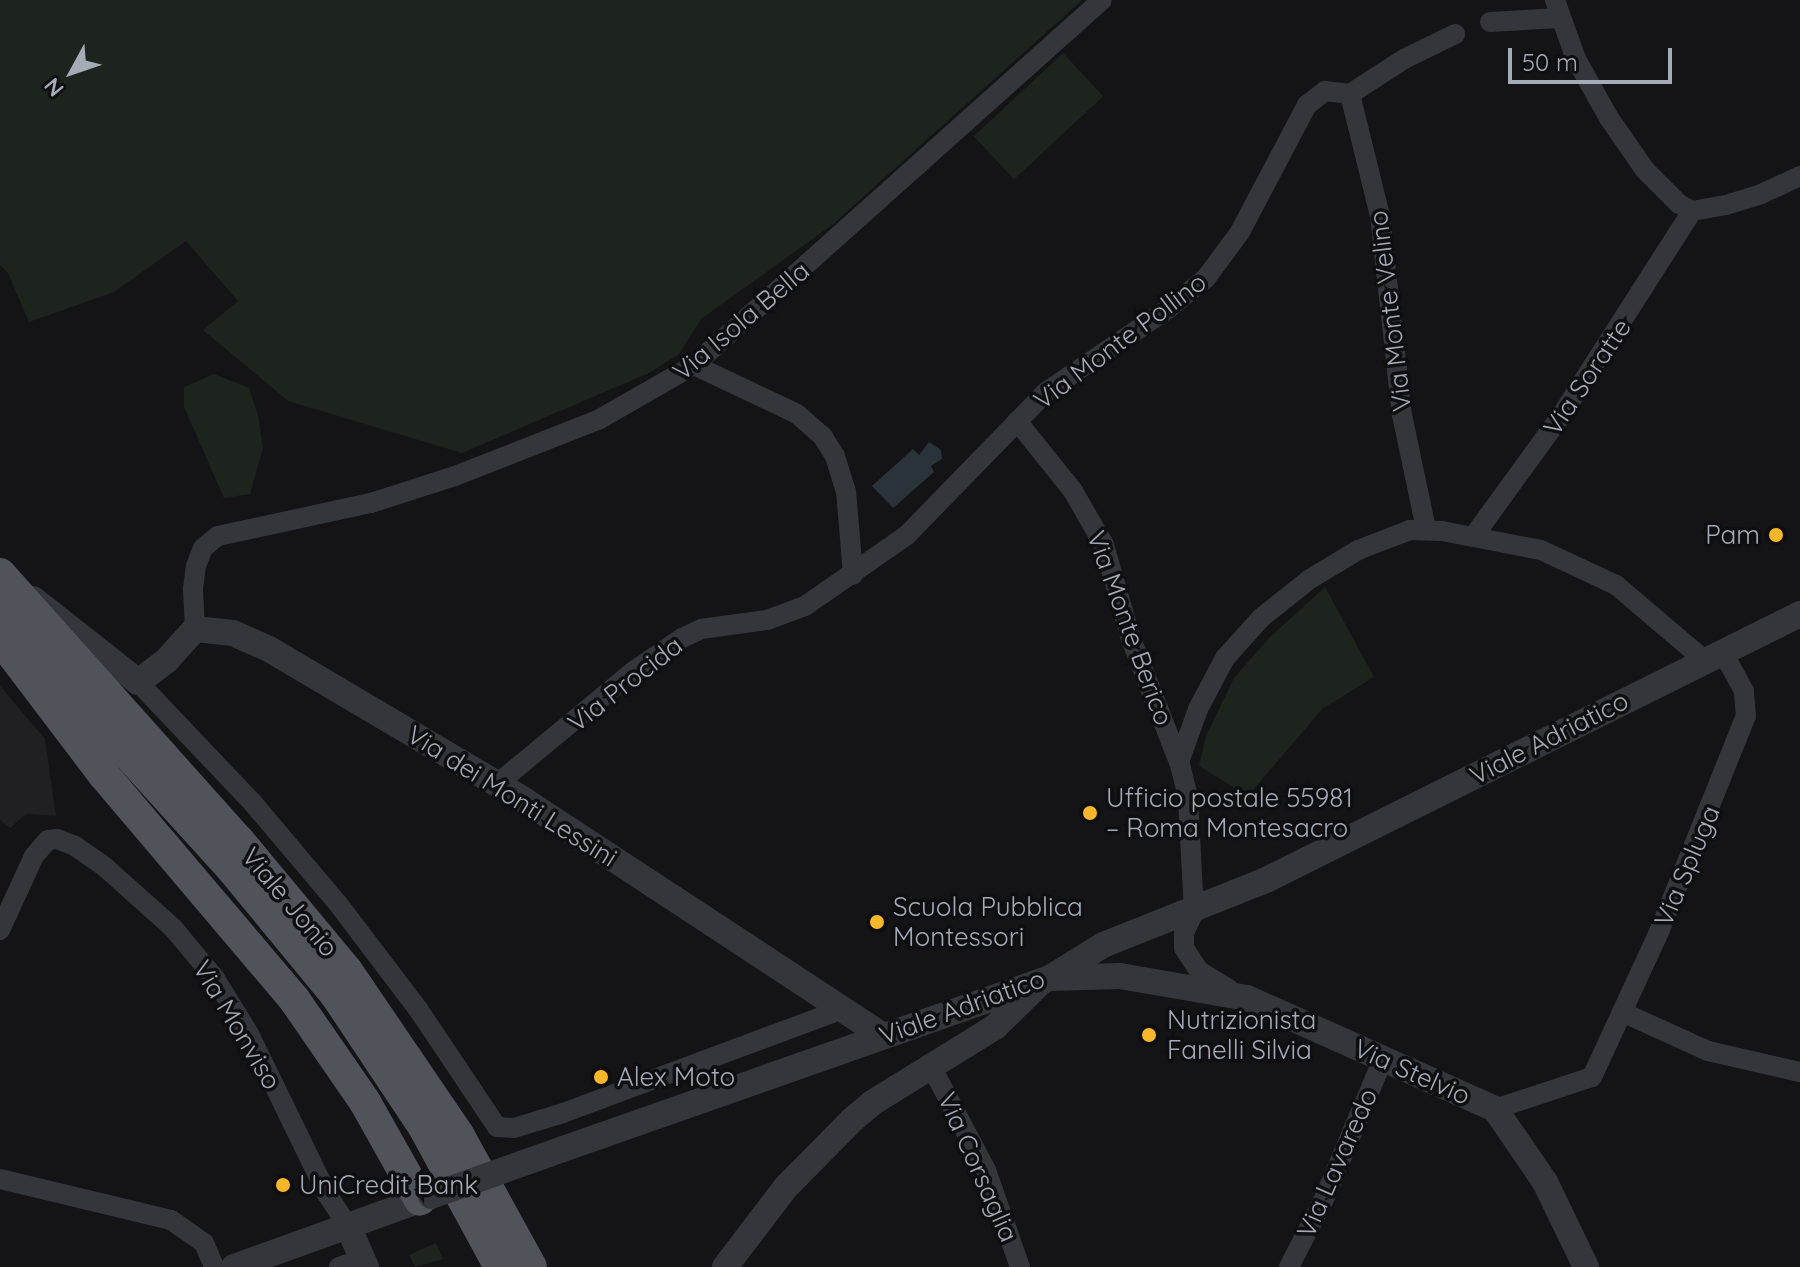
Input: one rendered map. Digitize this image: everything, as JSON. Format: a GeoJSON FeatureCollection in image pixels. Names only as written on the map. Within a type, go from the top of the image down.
{"type":"FeatureCollection","features":[{"type":"Feature","properties":{"kind":"main road","name":"Viale Jonio"},"geometry":{"type":"LineString","coordinates":[[3,591],[336,995],[418,1116],[500,1267]]}},
{"type":"Feature","properties":{"kind":"main road","name":"Viale Jonio"},"geometry":{"type":"LineString","coordinates":[[3,591],[239,841],[339,960],[394,1036],[459,1136],[531,1267]]}},
{"type":"Feature","properties":{"kind":"main road"},"geometry":{"type":"LineString","coordinates":[[0,638],[104,775],[294,999],[426,1198]]}},
{"type":"Feature","properties":{"kind":"street","name":"Via Isola Bella"},"geometry":{"type":"LineString","coordinates":[[195,629],[193,600],[196,566],[203,548],[218,536],[371,503],[455,476],[589,424],[642,397],[694,365],[1102,0]]}},
{"type":"Feature","properties":{"kind":"street"},"geometry":{"type":"LineString","coordinates":[[1490,22],[1557,9],[1592,88],[1631,152],[1656,183],[1692,211],[1761,194],[1800,176]]}},
{"type":"Feature","properties":{"kind":"street"},"geometry":{"type":"LineString","coordinates":[[1350,94],[1404,59],[1455,34]]}},
{"type":"Feature","properties":{"kind":"street","name":"Via Monte Pollino"},"geometry":{"type":"LineString","coordinates":[[853,575],[907,535],[1060,381],[1169,308],[1206,278],[1240,232],[1307,105],[1325,91],[1350,94]]}},
{"type":"Feature","properties":{"kind":"street","name":"Via Monte Velino"},"geometry":{"type":"LineString","coordinates":[[1350,94],[1380,216],[1402,415],[1426,529]]}},
{"type":"Feature","properties":{"kind":"street","name":"Via Soratte"},"geometry":{"type":"LineString","coordinates":[[1473,537],[1561,416],[1692,211]]}},
{"type":"Feature","properties":{"kind":"street"},"geometry":{"type":"LineString","coordinates":[[694,365],[797,414],[823,437],[835,456],[846,491],[853,575]]}},
{"type":"Feature","properties":{"kind":"street","name":"Via Monte Berico"},"geometry":{"type":"LineString","coordinates":[[1017,421],[1073,491],[1104,545],[1135,652],[1179,762],[1188,797],[1194,912],[1183,940],[1191,963],[1213,982],[1247,998]]}},
{"type":"Feature","properties":{"kind":"street"},"geometry":{"type":"LineString","coordinates":[[1179,762],[1210,682],[1233,647],[1261,618],[1345,557],[1399,533],[1426,529]]}},
{"type":"Feature","properties":{"kind":"street","name":"Via Spluga"},"geometry":{"type":"LineString","coordinates":[[1426,529],[1541,550],[1603,577],[1713,656],[1744,691],[1746,716],[1702,830],[1592,1077],[1495,1109]]}},
{"type":"Feature","properties":{"kind":"street","name":"Via Procida"},"geometry":{"type":"LineString","coordinates":[[497,784],[635,670],[682,638],[701,629],[788,613],[813,602],[853,575]]}},
{"type":"Feature","properties":{"kind":"street"},"geometry":{"type":"LineString","coordinates":[[3,591],[61,619],[169,711],[252,802],[339,905],[427,1022],[497,1127],[514,1128],[563,1113],[843,1009]]}},
{"type":"Feature","properties":{"kind":"street","name":"Viale Adriatico"},"geometry":{"type":"LineString","coordinates":[[243,1266],[563,1149],[1046,980],[1103,945],[1194,912],[1266,880],[1800,614]]}},
{"type":"Feature","properties":{"kind":"street"},"geometry":{"type":"LineString","coordinates":[[138,682],[167,660],[195,629]]}},
{"type":"Feature","properties":{"kind":"street","name":"Via dei Monti Lessini"},"geometry":{"type":"LineString","coordinates":[[195,629],[233,633],[269,649],[497,784],[883,1036]]}},
{"type":"Feature","properties":{"kind":"street","name":"Via Monviso"},"geometry":{"type":"LineString","coordinates":[[0,930],[43,843],[57,839],[91,857],[164,920],[204,964],[244,1024],[327,1194],[348,1226]]}},
{"type":"Feature","properties":{"kind":"street","name":"Via Stelvio"},"geometry":{"type":"LineString","coordinates":[[1046,980],[1120,976],[1247,998],[1495,1109]]}},
{"type":"Feature","properties":{"kind":"street"},"geometry":{"type":"LineString","coordinates":[[725,1267],[786,1187],[852,1120],[879,1099],[1004,1020],[1046,980]]}},
{"type":"Feature","properties":{"kind":"street"},"geometry":{"type":"LineString","coordinates":[[1622,1012],[1708,1051],[1800,1072]]}},
{"type":"Feature","properties":{"kind":"street","name":"Via Lavaredo"},"geometry":{"type":"LineString","coordinates":[[1289,1267],[1324,1199],[1383,1059]]}},
{"type":"Feature","properties":{"kind":"street","name":"Via Corsaglia"},"geometry":{"type":"LineString","coordinates":[[932,1068],[986,1170],[1020,1267]]}},
{"type":"Feature","properties":{"kind":"street"},"geometry":{"type":"LineString","coordinates":[[1495,1109],[1545,1182],[1586,1267]]}},
{"type":"Feature","properties":{"kind":"street"},"geometry":{"type":"LineString","coordinates":[[0,1179],[171,1220],[204,1243],[214,1267]]}},
{"type":"Feature","properties":{"kind":"street"},"geometry":{"type":"LineString","coordinates":[[348,1226],[356,1264]]}},
{"type":"Feature","properties":{"kind":"shaded area"},"geometry":{"type":"Polygon","coordinates":[[[0,0],[1082,0],[832,225],[701,319],[679,354],[649,373],[462,453],[288,401],[203,330],[238,301],[186,241],[114,292],[29,322],[8,273],[0,265],[0,0]]]}},
{"type":"Feature","properties":{"kind":"shaded area"},"geometry":{"type":"Polygon","coordinates":[[[1063,53],[1103,96],[1014,179],[974,136],[1063,53]]]}},
{"type":"Feature","properties":{"kind":"shaded area"},"geometry":{"type":"Polygon","coordinates":[[[214,374],[249,388],[258,415],[263,448],[250,494],[224,498],[184,407],[184,387],[214,374]]]}},
{"type":"Feature","properties":{"kind":"shaded area"},"geometry":{"type":"Polygon","coordinates":[[[929,442],[941,450],[942,459],[931,466],[934,472],[893,508],[872,486],[913,449],[919,455],[929,442]]]}},
{"type":"Feature","properties":{"kind":"shaded area"},"geometry":{"type":"Polygon","coordinates":[[[1325,587],[1374,677],[1322,709],[1248,796],[1199,766],[1206,736],[1234,678],[1270,637],[1325,587]]]}},
{"type":"Feature","properties":{"kind":"shaded area"},"geometry":{"type":"Polygon","coordinates":[[[0,686],[45,739],[56,816],[26,814],[10,828],[0,820],[0,686]]]}},
{"type":"Feature","properties":{"kind":"shaded area"},"geometry":{"type":"Polygon","coordinates":[[[436,1243],[443,1259],[415,1267],[409,1255],[436,1243]]]}},
{"type":"Feature","properties":{"kind":"place","name":"Pam"},"geometry":{"type":"Point","coordinates":[1776,535]}},
{"type":"Feature","properties":{"kind":"place","name":"Ufficio postale 55981 – Roma Montesacro"},"geometry":{"type":"Point","coordinates":[1090,813]}},
{"type":"Feature","properties":{"kind":"place","name":"Scuola Pubblica Montessori"},"geometry":{"type":"Point","coordinates":[877,922]}},
{"type":"Feature","properties":{"kind":"place","name":"Nutrizionista Fanelli Silvia"},"geometry":{"type":"Point","coordinates":[1149,1035]}},
{"type":"Feature","properties":{"kind":"place","name":"Alex Moto"},"geometry":{"type":"Point","coordinates":[601,1077]}},
{"type":"Feature","properties":{"kind":"place","name":"UniCredit Bank"},"geometry":{"type":"Point","coordinates":[283,1185]}}]}
